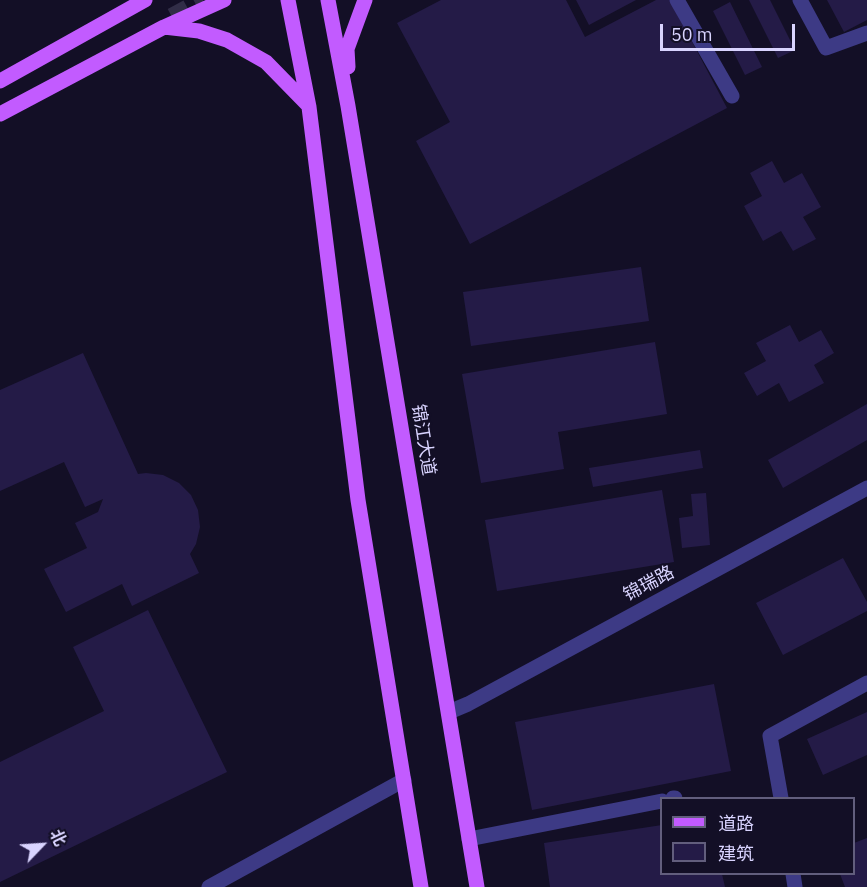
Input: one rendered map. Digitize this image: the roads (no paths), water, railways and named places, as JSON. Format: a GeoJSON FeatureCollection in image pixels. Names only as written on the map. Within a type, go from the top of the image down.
{"type":"FeatureCollection","features":[{"type":"Feature","properties":{"kind":"main road"},"geometry":{"type":"LineString","coordinates":[[0,81],[145,0]]}},
{"type":"Feature","properties":{"kind":"main road"},"geometry":{"type":"LineString","coordinates":[[0,114],[164,27],[224,0]]}},
{"type":"Feature","properties":{"kind":"main road"},"geometry":{"type":"LineString","coordinates":[[288,0],[309,106],[358,500],[421,887]]}},
{"type":"Feature","properties":{"kind":"main road","name":"锦江大道"},"geometry":{"type":"LineString","coordinates":[[328,0],[348,106],[477,887]]}},
{"type":"Feature","properties":{"kind":"main road"},"geometry":{"type":"LineString","coordinates":[[348,106],[347,49],[365,0]]}},
{"type":"Feature","properties":{"kind":"main road"},"geometry":{"type":"LineString","coordinates":[[164,27],[199,31],[227,40],[266,62],[309,106]]}},
{"type":"Feature","properties":{"kind":"street"},"geometry":{"type":"LineString","coordinates":[[677,0],[732,96]]}},
{"type":"Feature","properties":{"kind":"street"},"geometry":{"type":"LineString","coordinates":[[800,0],[826,48],[867,33]]}},
{"type":"Feature","properties":{"kind":"street","name":"锦瑞路"},"geometry":{"type":"LineString","coordinates":[[449,712],[476,700],[867,488]]}},
{"type":"Feature","properties":{"kind":"street"},"geometry":{"type":"LineString","coordinates":[[781,797],[770,736],[867,683]]}},
{"type":"Feature","properties":{"kind":"street"},"geometry":{"type":"LineString","coordinates":[[209,887],[404,780]]}},
{"type":"Feature","properties":{"kind":"street"},"geometry":{"type":"LineString","coordinates":[[469,839],[660,801]]}},
{"type":"Feature","properties":{"kind":"tunnel"},"geometry":{"type":"LineString","coordinates":[[172,17],[203,0]]}}]}
